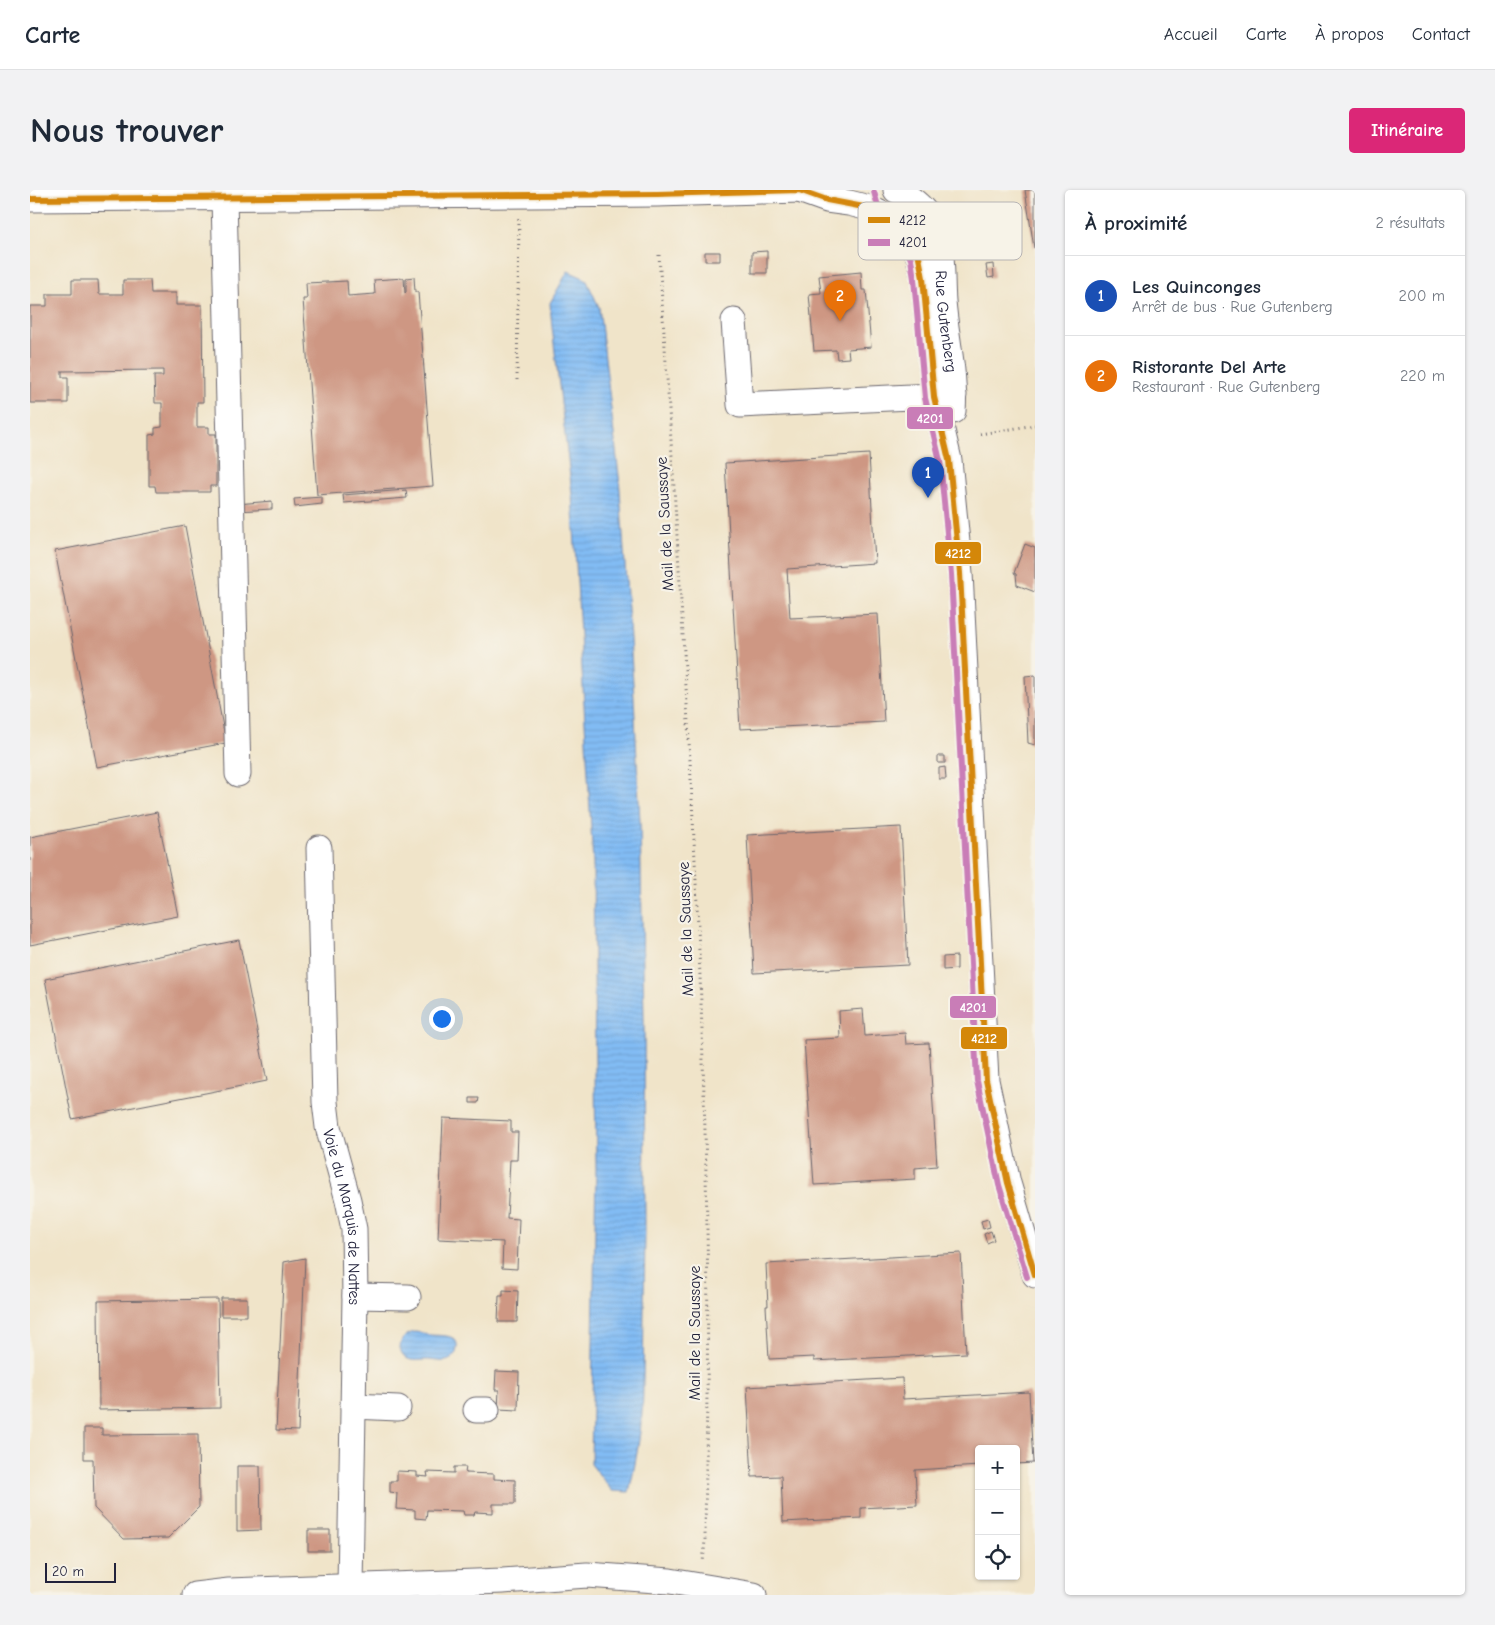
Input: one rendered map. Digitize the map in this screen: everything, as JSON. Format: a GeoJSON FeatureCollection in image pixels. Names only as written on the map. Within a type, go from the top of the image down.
{"type":"FeatureCollection","features":[{"type":"Feature","properties":{"kind":"street"},"geometry":{"type":"LineString","coordinates":[[30,199],[178,194],[224,198],[255,194],[657,194],[800,190]]}},
{"type":"Feature","properties":{"kind":"street","name":"Rue Gutenberg"},"geometry":{"type":"LineString","coordinates":[[800,190],[827,200],[858,206]]}},
{"type":"Feature","properties":{"kind":"street"},"geometry":{"type":"LineString","coordinates":[[848,203],[861,198],[898,196]]}},
{"type":"Feature","properties":{"kind":"street"},"geometry":{"type":"LineString","coordinates":[[224,198],[238,774]]}},
{"type":"Feature","properties":{"kind":"street","name":"Rue Gutenberg"},"geometry":{"type":"LineString","coordinates":[[918,260],[944,396]]}},
{"type":"Feature","properties":{"kind":"street","name":"Rue Gutenberg"},"geometry":{"type":"LineString","coordinates":[[940,260],[944,396],[960,573],[986,1080],[1008,1183],[1035,1275]]}},
{"type":"Feature","properties":{"kind":"street"},"geometry":{"type":"LineString","coordinates":[[734,321],[740,405],[944,396]]}},
{"type":"Feature","properties":{"kind":"street","name":"Voie du Marquis de Nattes"},"geometry":{"type":"LineString","coordinates":[[319,848],[325,1102],[328,1128],[354,1229],[355,1296],[350,1586]]}},
{"type":"Feature","properties":{"kind":"street"},"geometry":{"type":"LineString","coordinates":[[355,1296],[408,1296]]}},
{"type":"Feature","properties":{"kind":"street"},"geometry":{"type":"LineString","coordinates":[[353,1406],[398,1408]]}},
{"type":"Feature","properties":{"kind":"street"},"geometry":{"type":"LineString","coordinates":[[195,1595],[230,1591],[587,1576],[670,1581],[754,1595]]}},
{"type":"Feature","properties":{"kind":"path"},"geometry":{"type":"LineString","coordinates":[[517,380],[519,195]]}},
{"type":"Feature","properties":{"kind":"path","name":"Mail de la Saussaye"},"geometry":{"type":"LineString","coordinates":[[659,255],[679,561],[698,908],[707,1231],[705,1540],[703,1566]]}},
{"type":"Feature","properties":{"kind":"path"},"geometry":{"type":"LineString","coordinates":[[980,434],[1035,425]]}},
{"type":"Feature","properties":{"kind":"water"},"geometry":{"type":"Polygon","coordinates":[[[568,271],[586,279],[599,307],[619,476],[634,698],[640,822],[644,1016],[645,1230],[642,1413],[637,1453],[629,1492],[612,1491],[591,1464],[596,1168],[593,863],[572,493],[550,303],[568,271]]]}},
{"type":"Feature","properties":{"kind":"water"},"geometry":{"type":"Polygon","coordinates":[[[414,1332],[451,1337],[457,1343],[455,1355],[450,1360],[444,1361],[412,1360],[405,1357],[400,1349],[401,1343],[404,1338],[414,1332]]]}},
{"type":"Feature","properties":{"kind":"building"},"geometry":{"type":"Polygon","coordinates":[[[1025,190],[1035,190],[1035,248],[1034,248],[1025,190]]]}},
{"type":"Feature","properties":{"kind":"building"},"geometry":{"type":"Polygon","coordinates":[[[767,251],[767,273],[752,273],[752,252],[767,251]]]}},
{"type":"Feature","properties":{"kind":"building"},"geometry":{"type":"Polygon","coordinates":[[[705,252],[720,252],[720,261],[705,261],[705,252]]]}},
{"type":"Feature","properties":{"kind":"building"},"geometry":{"type":"Polygon","coordinates":[[[993,264],[994,277],[988,278],[986,265],[993,264]]]}},
{"type":"Feature","properties":{"kind":"building"},"geometry":{"type":"Polygon","coordinates":[[[861,272],[862,290],[866,290],[871,347],[848,349],[849,358],[837,359],[836,350],[814,351],[809,294],[821,293],[819,276],[861,272]]]}},
{"type":"Feature","properties":{"kind":"building"},"geometry":{"type":"Polygon","coordinates":[[[414,277],[415,292],[418,292],[433,486],[317,495],[303,299],[307,299],[306,283],[347,281],[348,296],[375,294],[374,280],[404,278],[405,293],[406,278],[414,277]]]}},
{"type":"Feature","properties":{"kind":"building"},"geometry":{"type":"Polygon","coordinates":[[[72,280],[98,280],[99,294],[123,294],[123,280],[150,280],[151,293],[176,293],[176,305],[202,305],[203,402],[197,402],[197,427],[209,427],[209,434],[216,434],[216,486],[210,486],[210,492],[156,492],[155,486],[149,486],[149,435],[155,434],[155,428],[162,427],[162,403],[155,403],[154,376],[163,376],[163,370],[62,371],[62,377],[68,377],[68,403],[30,403],[30,306],[47,306],[47,294],[72,294],[72,280]]]}},
{"type":"Feature","properties":{"kind":"building"},"geometry":{"type":"Polygon","coordinates":[[[869,454],[875,563],[787,569],[790,618],[878,614],[884,722],[740,729],[725,463],[869,454]]]}},
{"type":"Feature","properties":{"kind":"building"},"geometry":{"type":"Polygon","coordinates":[[[406,490],[407,498],[344,503],[343,495],[406,490]]]}},
{"type":"Feature","properties":{"kind":"building"},"geometry":{"type":"Polygon","coordinates":[[[322,497],[322,504],[295,507],[294,499],[322,497]]]}},
{"type":"Feature","properties":{"kind":"building"},"geometry":{"type":"Polygon","coordinates":[[[272,501],[272,509],[237,511],[237,504],[272,501]]]}},
{"type":"Feature","properties":{"kind":"building"},"geometry":{"type":"Polygon","coordinates":[[[185,526],[226,743],[97,767],[55,551],[185,526]]]}},
{"type":"Feature","properties":{"kind":"building"},"geometry":{"type":"Polygon","coordinates":[[[1025,544],[1035,548],[1035,592],[1017,585],[1016,574],[1014,573],[1025,544]]]}},
{"type":"Feature","properties":{"kind":"building"},"geometry":{"type":"Polygon","coordinates":[[[1035,675],[1035,745],[1028,743],[1025,676],[1035,675]]]}},
{"type":"Feature","properties":{"kind":"building"},"geometry":{"type":"Polygon","coordinates":[[[938,756],[945,756],[945,763],[938,763],[938,756]]]}},
{"type":"Feature","properties":{"kind":"building"},"geometry":{"type":"Polygon","coordinates":[[[945,767],[946,779],[939,779],[939,768],[945,767]]]}},
{"type":"Feature","properties":{"kind":"building"},"geometry":{"type":"Polygon","coordinates":[[[157,812],[178,916],[30,945],[30,837],[157,812]]]}},
{"type":"Feature","properties":{"kind":"building"},"geometry":{"type":"Polygon","coordinates":[[[901,827],[908,965],[754,973],[747,835],[901,827]]]}},
{"type":"Feature","properties":{"kind":"building"},"geometry":{"type":"Polygon","coordinates":[[[239,940],[267,1081],[72,1119],[45,979],[239,940]]]}},
{"type":"Feature","properties":{"kind":"building"},"geometry":{"type":"Polygon","coordinates":[[[957,956],[957,969],[943,970],[943,957],[957,956]]]}},
{"type":"Feature","properties":{"kind":"building"},"geometry":{"type":"Polygon","coordinates":[[[863,1009],[865,1036],[905,1033],[906,1044],[929,1043],[937,1166],[915,1168],[915,1179],[814,1185],[804,1040],[840,1038],[839,1011],[863,1009]]]}},
{"type":"Feature","properties":{"kind":"building"},"geometry":{"type":"Polygon","coordinates":[[[470,1098],[479,1098],[478,1103],[470,1103],[470,1098]]]}},
{"type":"Feature","properties":{"kind":"building"},"geometry":{"type":"Polygon","coordinates":[[[443,1118],[511,1121],[511,1132],[518,1132],[517,1160],[510,1160],[507,1218],[519,1219],[517,1269],[502,1268],[503,1242],[438,1239],[443,1118]]]}},
{"type":"Feature","properties":{"kind":"building"},"geometry":{"type":"Polygon","coordinates":[[[988,1219],[990,1227],[983,1229],[981,1221],[988,1219]]]}},
{"type":"Feature","properties":{"kind":"building"},"geometry":{"type":"Polygon","coordinates":[[[991,1231],[994,1240],[987,1243],[984,1234],[991,1231]]]}},
{"type":"Feature","properties":{"kind":"building"},"geometry":{"type":"Polygon","coordinates":[[[961,1253],[966,1353],[814,1361],[814,1357],[769,1359],[766,1264],[961,1253]]]}},
{"type":"Feature","properties":{"kind":"building"},"geometry":{"type":"Polygon","coordinates":[[[305,1258],[298,1431],[276,1430],[284,1262],[305,1258]]]}},
{"type":"Feature","properties":{"kind":"building"},"geometry":{"type":"Polygon","coordinates":[[[503,1290],[518,1291],[517,1322],[498,1322],[499,1296],[503,1296],[503,1290]]]}},
{"type":"Feature","properties":{"kind":"building"},"geometry":{"type":"Polygon","coordinates":[[[221,1298],[247,1298],[247,1316],[221,1316],[221,1298]]]}},
{"type":"Feature","properties":{"kind":"building"},"geometry":{"type":"Polygon","coordinates":[[[218,1299],[220,1408],[99,1410],[98,1301],[218,1299]]]}},
{"type":"Feature","properties":{"kind":"building"},"geometry":{"type":"Polygon","coordinates":[[[496,1371],[519,1372],[518,1410],[498,1409],[499,1390],[495,1390],[496,1371]]]}},
{"type":"Feature","properties":{"kind":"building"},"geometry":{"type":"Polygon","coordinates":[[[902,1378],[903,1399],[1029,1392],[1033,1463],[1020,1464],[1020,1445],[975,1445],[975,1466],[915,1470],[917,1505],[861,1508],[861,1518],[783,1522],[781,1476],[752,1477],[747,1387],[902,1378]]]}},
{"type":"Feature","properties":{"kind":"building"},"geometry":{"type":"Polygon","coordinates":[[[84,1428],[102,1428],[102,1435],[198,1434],[199,1507],[168,1538],[124,1539],[94,1508],[93,1459],[84,1459],[84,1428]]]}},
{"type":"Feature","properties":{"kind":"building"},"geometry":{"type":"Polygon","coordinates":[[[237,1466],[260,1466],[261,1530],[237,1531],[237,1466]]]}},
{"type":"Feature","properties":{"kind":"building"},"geometry":{"type":"Polygon","coordinates":[[[454,1467],[466,1467],[465,1473],[494,1474],[494,1479],[515,1480],[515,1504],[493,1504],[493,1513],[475,1512],[474,1515],[464,1515],[463,1511],[427,1510],[426,1519],[415,1518],[415,1510],[396,1509],[397,1493],[390,1492],[390,1481],[397,1481],[397,1471],[417,1472],[417,1476],[428,1477],[427,1472],[454,1473],[454,1467]]]}},
{"type":"Feature","properties":{"kind":"building"},"geometry":{"type":"Polygon","coordinates":[[[308,1530],[330,1530],[330,1551],[308,1551],[308,1530]]]}},
{"type":"Feature","properties":{"kind":"transit line","name":"4212"},"geometry":{"type":"LineString","coordinates":[[30,199],[657,194],[799,190],[827,200],[858,206]]}},
{"type":"Feature","properties":{"kind":"transit line","name":"4201"},"geometry":{"type":"LineString","coordinates":[[874,192],[877,202]]}},
{"type":"Feature","properties":{"kind":"transit line","name":"4201"},"geometry":{"type":"LineString","coordinates":[[911,260],[925,398],[940,461],[951,574],[977,1081],[999,1185],[1027,1277]]}},
{"type":"Feature","properties":{"kind":"transit line","name":"4212"},"geometry":{"type":"LineString","coordinates":[[920,260],[923,278],[934,397],[949,460],[960,573],[986,1080],[1008,1183],[1035,1275]]}},
{"type":"Feature","properties":{"kind":"place","name":"Ristorante Del Arte"},"geometry":{"type":"Point","coordinates":[840,321]}},
{"type":"Feature","properties":{"kind":"place","name":"Les Quinconges"},"geometry":{"type":"Point","coordinates":[928,498]}}]}
